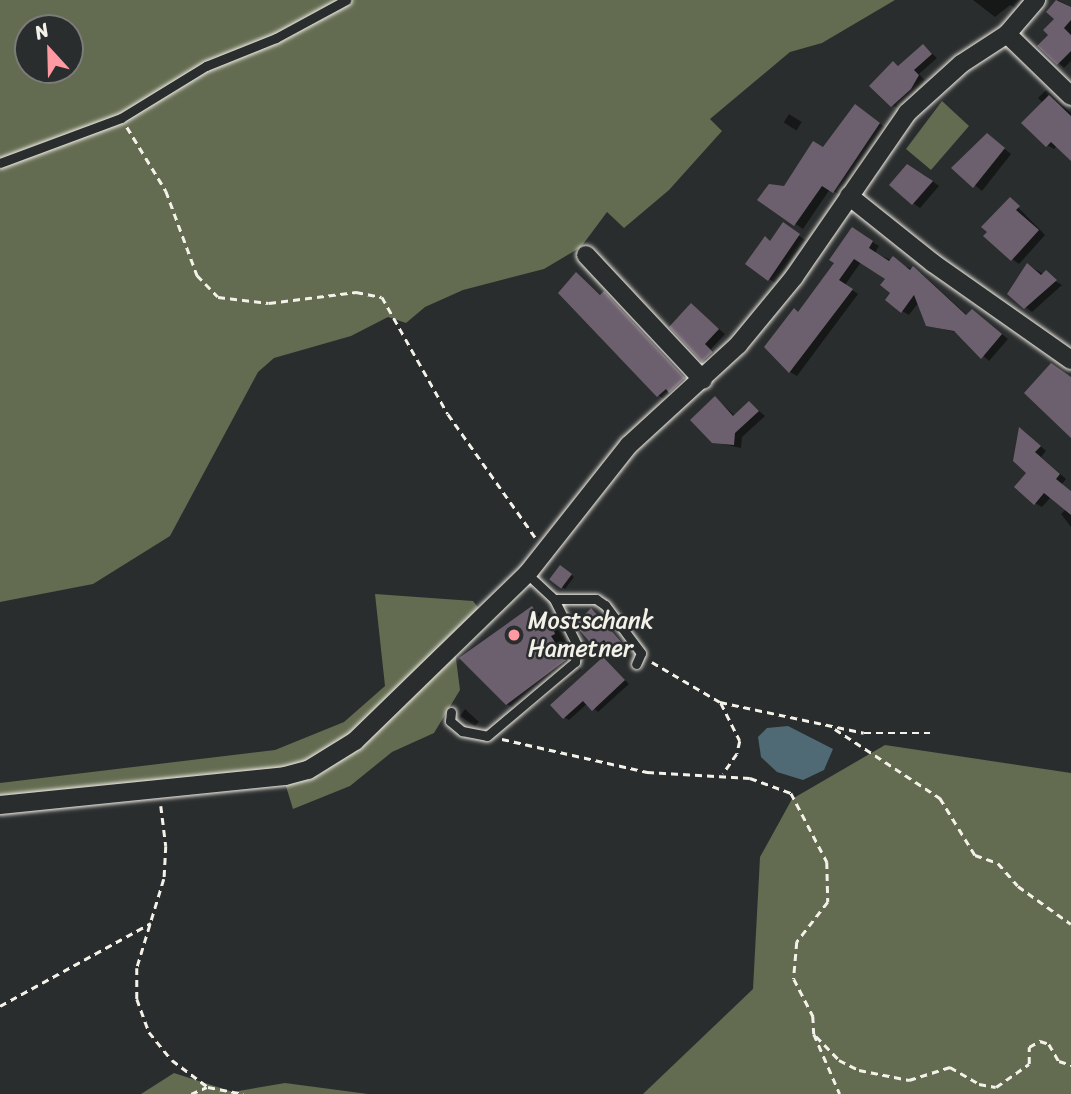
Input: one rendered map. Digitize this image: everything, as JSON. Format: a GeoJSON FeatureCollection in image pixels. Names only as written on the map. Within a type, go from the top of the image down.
{"type":"FeatureCollection","features":[{"type":"Feature","properties":{"kind":"street"},"geometry":{"type":"LineString","coordinates":[[0,805],[285,776],[334,756],[377,722],[527,574],[629,445],[703,380],[768,311],[907,113],[961,64],[1007,34],[1036,0]]}},
{"type":"Feature","properties":{"kind":"street"},"geometry":{"type":"LineString","coordinates":[[1007,34],[1071,96]]}},
{"type":"Feature","properties":{"kind":"street"},"geometry":{"type":"LineString","coordinates":[[849,196],[933,263],[1071,360]]}},
{"type":"Feature","properties":{"kind":"street"},"geometry":{"type":"LineString","coordinates":[[586,255],[703,380]]}},
{"type":"Feature","properties":{"kind":"lane"},"geometry":{"type":"LineString","coordinates":[[0,163],[121,118],[206,66],[276,38],[346,0]]}},
{"type":"Feature","properties":{"kind":"lane"},"geometry":{"type":"LineString","coordinates":[[451,712],[450,721],[462,731],[487,736],[575,662],[577,645],[554,598],[527,574]]}},
{"type":"Feature","properties":{"kind":"lane"},"geometry":{"type":"LineString","coordinates":[[554,598],[596,599],[641,653],[636,664]]}},
{"type":"Feature","properties":{"kind":"path"},"geometry":{"type":"LineString","coordinates":[[121,118],[166,191],[197,275],[218,298],[269,303],[356,292],[382,297],[389,304],[455,424],[533,534],[548,549]]}},
{"type":"Feature","properties":{"kind":"path"},"geometry":{"type":"LineString","coordinates":[[641,653],[664,672],[720,702],[835,729],[930,733]]}},
{"type":"Feature","properties":{"kind":"path"},"geometry":{"type":"LineString","coordinates":[[720,702],[740,741],[737,754],[723,774]]}},
{"type":"Feature","properties":{"kind":"path"},"geometry":{"type":"LineString","coordinates":[[835,729],[940,798],[975,855],[998,863],[1018,886],[1071,924]]}},
{"type":"Feature","properties":{"kind":"path"},"geometry":{"type":"LineString","coordinates":[[487,736],[647,772],[723,774],[791,793],[827,862],[828,902],[796,942],[794,979],[813,1016],[814,1034],[840,1094]]}},
{"type":"Feature","properties":{"kind":"path"},"geometry":{"type":"LineString","coordinates":[[159,789],[166,846],[164,879],[137,968],[137,999],[149,1032],[164,1051],[208,1087],[243,1094]]}},
{"type":"Feature","properties":{"kind":"path"},"geometry":{"type":"LineString","coordinates":[[0,1006],[151,923]]}},
{"type":"Feature","properties":{"kind":"path"},"geometry":{"type":"LineString","coordinates":[[814,1034],[839,1060],[859,1070],[909,1080],[950,1067],[979,1084],[996,1087],[1029,1064],[1029,1047],[1040,1041],[1049,1044],[1059,1061],[1071,1065]]}},
{"type":"Feature","properties":{"kind":"path"},"geometry":{"type":"LineString","coordinates":[[191,1094],[208,1087]]}},
{"type":"Feature","properties":{"kind":"green space"},"geometry":{"type":"Polygon","coordinates":[[[0,0],[895,0],[822,43],[790,52],[710,119],[722,131],[669,190],[624,228],[607,212],[581,247],[544,269],[463,290],[425,307],[406,323],[388,317],[351,336],[274,358],[258,372],[170,536],[93,584],[0,602],[0,0]]]}},
{"type":"Feature","properties":{"kind":"green space"},"geometry":{"type":"Polygon","coordinates":[[[942,101],[969,126],[931,170],[906,149],[942,101]]]}},
{"type":"Feature","properties":{"kind":"green space"},"geometry":{"type":"Polygon","coordinates":[[[375,594],[473,601],[480,610],[351,738],[309,764],[271,773],[0,800],[0,783],[275,750],[344,722],[385,686],[375,594]]]}},
{"type":"Feature","properties":{"kind":"green space"},"geometry":{"type":"Polygon","coordinates":[[[455,651],[460,690],[434,733],[392,752],[350,786],[293,809],[285,783],[319,775],[355,748],[455,651]]]}},
{"type":"Feature","properties":{"kind":"green space"},"geometry":{"type":"Polygon","coordinates":[[[885,745],[1071,773],[1071,1094],[643,1094],[753,989],[760,857],[792,799],[885,745]]]}},
{"type":"Feature","properties":{"kind":"green space"},"geometry":{"type":"Polygon","coordinates":[[[174,1073],[233,1092],[285,1083],[368,1094],[141,1094],[174,1073]]]}},
{"type":"Feature","properties":{"kind":"water"},"geometry":{"type":"Polygon","coordinates":[[[788,726],[833,749],[824,770],[803,780],[777,772],[761,757],[758,737],[767,728],[788,726]]]}},
{"type":"Feature","properties":{"kind":"building"},"geometry":{"type":"Polygon","coordinates":[[[1056,0],[1071,7],[1071,20],[1064,28],[1071,35],[1071,51],[1057,65],[1037,46],[1048,35],[1043,30],[1054,19],[1046,12],[1056,0]]]}},
{"type":"Feature","properties":{"kind":"building"},"geometry":{"type":"Polygon","coordinates":[[[923,44],[932,54],[914,70],[919,75],[911,89],[891,107],[869,86],[893,61],[898,66],[923,44]]]}},
{"type":"Feature","properties":{"kind":"building"},"geometry":{"type":"Polygon","coordinates":[[[1049,95],[1071,116],[1071,161],[1051,142],[1046,147],[1021,123],[1049,95]]]}},
{"type":"Feature","properties":{"kind":"building"},"geometry":{"type":"Polygon","coordinates":[[[855,104],[880,123],[833,193],[822,186],[794,226],[757,200],[769,184],[784,186],[813,141],[823,147],[855,104]]]}},
{"type":"Feature","properties":{"kind":"building"},"geometry":{"type":"Polygon","coordinates":[[[987,133],[1005,148],[973,188],[951,168],[987,133]]]}},
{"type":"Feature","properties":{"kind":"building"},"geometry":{"type":"Polygon","coordinates":[[[907,164],[933,181],[912,205],[889,185],[907,164]]]}},
{"type":"Feature","properties":{"kind":"building"},"geometry":{"type":"Polygon","coordinates":[[[1010,197],[1020,206],[1016,210],[1039,230],[1011,261],[983,236],[987,232],[981,227],[1010,197]]]}},
{"type":"Feature","properties":{"kind":"building"},"geometry":{"type":"Polygon","coordinates":[[[783,222],[800,234],[768,281],[745,264],[765,236],[770,241],[783,222]]]}},
{"type":"Feature","properties":{"kind":"building"},"geometry":{"type":"Polygon","coordinates":[[[852,227],[873,241],[869,248],[889,261],[893,256],[910,270],[913,266],[966,315],[972,309],[1002,334],[981,359],[954,331],[926,326],[914,295],[901,313],[885,300],[890,293],[880,285],[885,279],[854,259],[839,280],[853,289],[789,373],[764,347],[794,308],[798,312],[834,263],[829,260],[852,227]]]}},
{"type":"Feature","properties":{"kind":"building"},"geometry":{"type":"Polygon","coordinates":[[[1027,263],[1041,275],[1046,270],[1057,280],[1024,309],[1007,294],[1027,263]]]}},
{"type":"Feature","properties":{"kind":"building"},"geometry":{"type":"Polygon","coordinates":[[[576,272],[600,295],[604,291],[685,378],[669,393],[666,389],[657,397],[558,293],[576,272]]]}},
{"type":"Feature","properties":{"kind":"building"},"geometry":{"type":"Polygon","coordinates":[[[691,303],[719,329],[705,344],[713,352],[702,362],[669,327],[691,303]]]}},
{"type":"Feature","properties":{"kind":"building"},"geometry":{"type":"Polygon","coordinates":[[[1051,363],[1071,377],[1071,438],[1024,393],[1051,363]]]}},
{"type":"Feature","properties":{"kind":"building"},"geometry":{"type":"Polygon","coordinates":[[[715,396],[733,416],[749,401],[759,411],[735,433],[734,445],[712,443],[690,420],[715,396]]]}},
{"type":"Feature","properties":{"kind":"building"},"geometry":{"type":"Polygon","coordinates":[[[1019,427],[1041,446],[1035,452],[1060,474],[1056,479],[1071,491],[1071,515],[1044,493],[1034,505],[1014,487],[1026,473],[1013,461],[1019,427]]]}},
{"type":"Feature","properties":{"kind":"building"},"geometry":{"type":"Polygon","coordinates":[[[560,565],[572,574],[561,588],[549,579],[560,565]]]}},
{"type":"Feature","properties":{"kind":"building"},"geometry":{"type":"Polygon","coordinates":[[[532,606],[543,624],[550,621],[555,634],[551,636],[566,660],[506,705],[459,658],[532,606]]]}},
{"type":"Feature","properties":{"kind":"building"},"geometry":{"type":"Polygon","coordinates":[[[591,608],[624,645],[615,654],[604,640],[594,647],[575,625],[591,608]]]}},
{"type":"Feature","properties":{"kind":"building"},"geometry":{"type":"Polygon","coordinates":[[[603,657],[625,680],[592,711],[583,701],[563,719],[550,705],[603,657]]]}},
{"type":"Feature","properties":{"kind":"place","name":"Mostschank Hametner"},"geometry":{"type":"Point","coordinates":[514,635]}}]}
